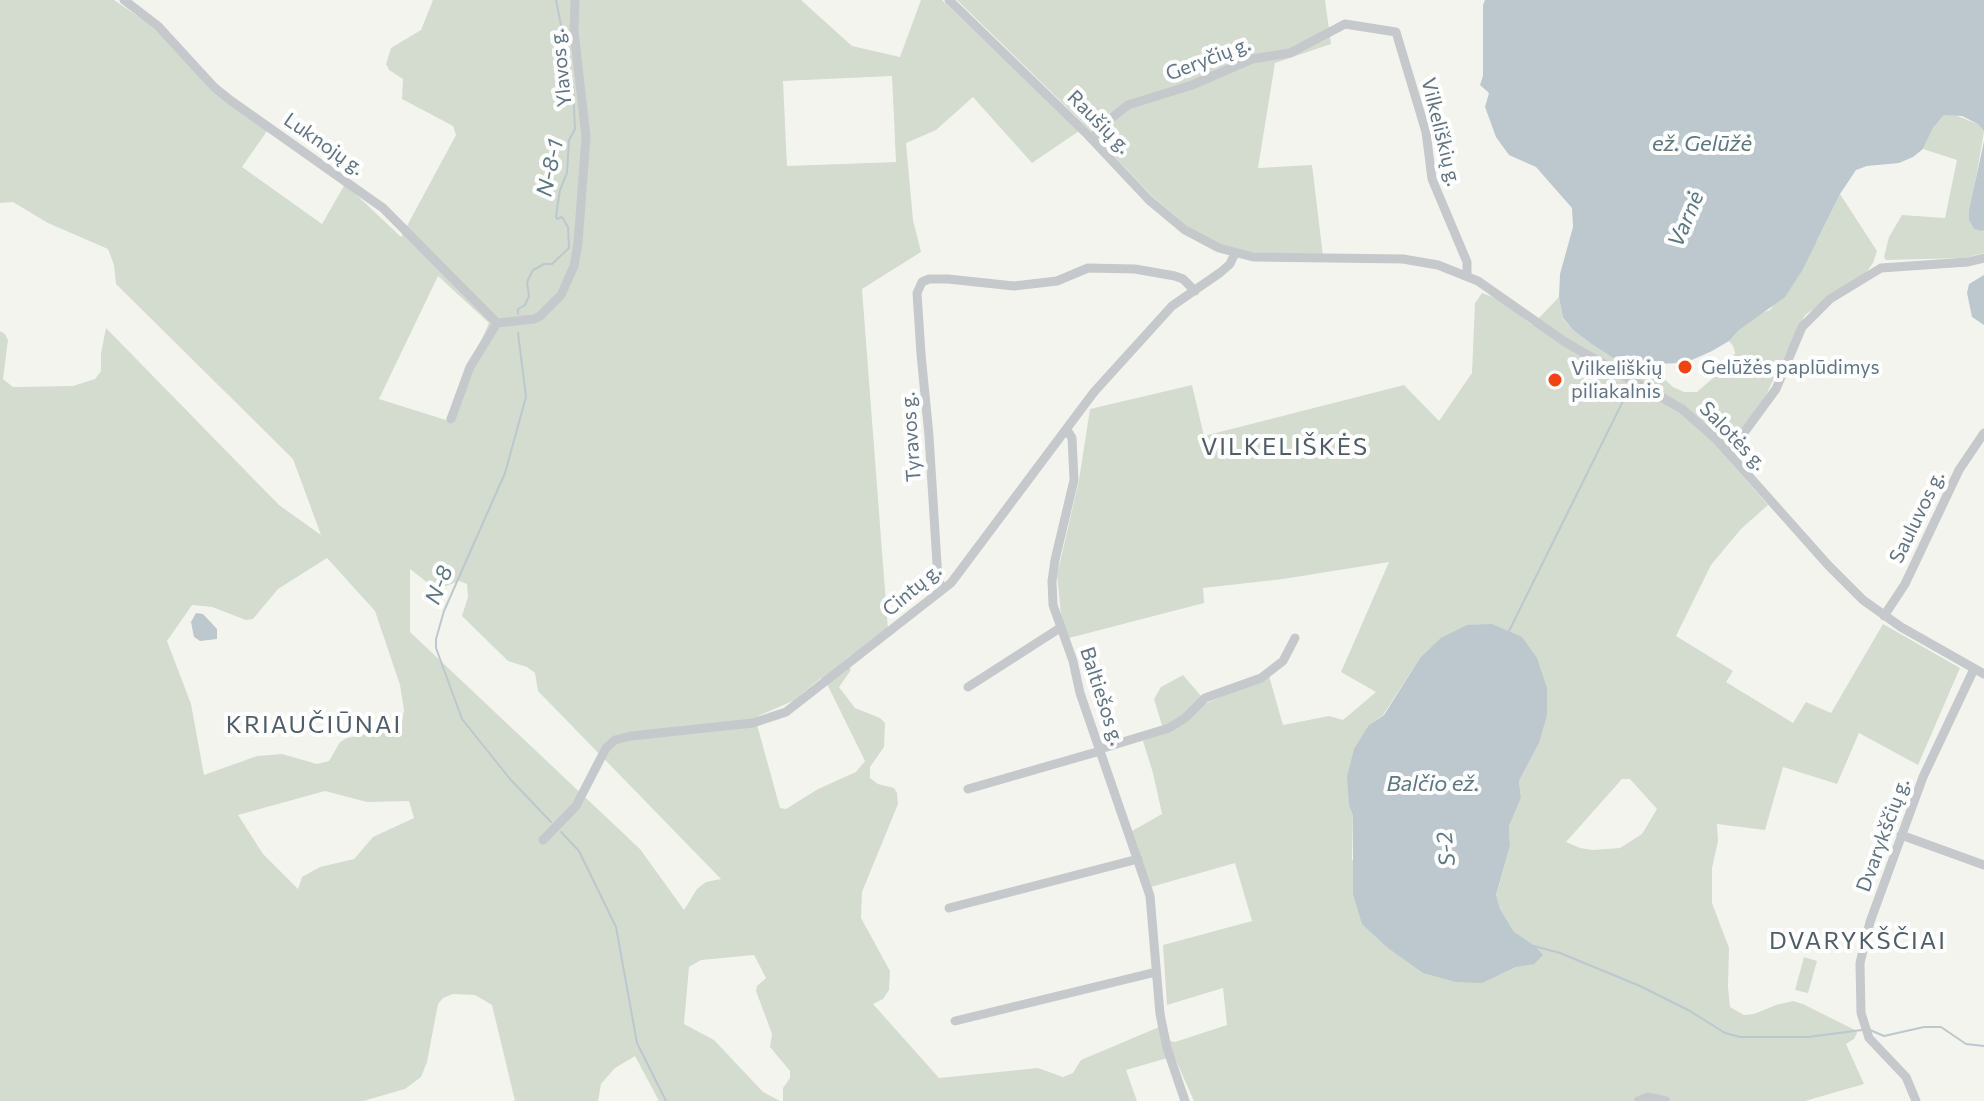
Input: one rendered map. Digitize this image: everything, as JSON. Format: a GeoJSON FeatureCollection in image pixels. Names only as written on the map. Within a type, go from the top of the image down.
{"type":"FeatureCollection","features":[{"type":"Feature","properties":{"kind":"street","name":"Luknojų g."},"geometry":{"type":"LineString","coordinates":[[124,0],[158,26],[214,87],[230,100],[383,208],[497,323]]}},
{"type":"Feature","properties":{"kind":"street","name":"Ylavos g."},"geometry":{"type":"LineString","coordinates":[[497,323],[540,316],[561,295],[574,266],[586,137],[574,31],[575,0]]}},
{"type":"Feature","properties":{"kind":"street","name":"Raušių g."},"geometry":{"type":"LineString","coordinates":[[949,0],[1167,217],[1201,240],[1235,253]]}},
{"type":"Feature","properties":{"kind":"street","name":"Geryčių g."},"geometry":{"type":"LineString","coordinates":[[1092,139],[1103,125],[1128,105],[1192,85],[1252,59],[1290,53],[1345,24],[1396,32],[1399,40]]}},
{"type":"Feature","properties":{"kind":"street","name":"Vilkeliškių g."},"geometry":{"type":"LineString","coordinates":[[1399,40],[1426,132],[1432,179],[1467,262],[1467,275]]}},
{"type":"Feature","properties":{"kind":"street","name":"Salotės g."},"geometry":{"type":"LineString","coordinates":[[1235,253],[1269,258],[1403,259],[1438,265],[1467,275],[1565,342],[1682,409],[1729,453],[1828,565],[1884,616],[1979,672]]}},
{"type":"Feature","properties":{"kind":"street","name":"Cintų g."},"geometry":{"type":"LineString","coordinates":[[543,840],[576,806],[606,748],[615,740],[753,723],[786,712],[943,589],[956,577],[1094,392],[1162,316],[1230,264],[1235,253]]}},
{"type":"Feature","properties":{"kind":"street"},"geometry":{"type":"LineString","coordinates":[[1729,453],[1776,389],[1802,327],[1830,299],[1881,268],[1968,262],[1984,258]]}},
{"type":"Feature","properties":{"kind":"street","name":"Tyravos g."},"geometry":{"type":"LineString","coordinates":[[943,589],[938,580],[921,354],[917,293],[922,282],[948,279],[1014,286],[1057,281],[1088,268],[1135,269],[1175,276],[1195,291]]}},
{"type":"Feature","properties":{"kind":"street"},"geometry":{"type":"LineString","coordinates":[[451,419],[470,367],[497,323]]}},
{"type":"Feature","properties":{"kind":"street","name":"Baltiešos g."},"geometry":{"type":"LineString","coordinates":[[1067,430],[1072,438],[1074,480],[1052,581],[1053,605],[1150,896],[1160,1014],[1167,1048],[1185,1101]]}},
{"type":"Feature","properties":{"kind":"street","name":"Sauluvos g."},"geometry":{"type":"LineString","coordinates":[[1884,616],[1905,584],[1959,470],[1984,433]]}},
{"type":"Feature","properties":{"kind":"street"},"geometry":{"type":"LineString","coordinates":[[968,687],[1060,628]]}},
{"type":"Feature","properties":{"kind":"street"},"geometry":{"type":"LineString","coordinates":[[968,789],[1169,728],[1185,718],[1205,698],[1261,678],[1283,661],[1295,638]]}},
{"type":"Feature","properties":{"kind":"street","name":"Dvarykščių g."},"geometry":{"type":"LineString","coordinates":[[1916,1101],[1906,1077],[1869,1038],[1861,1013],[1860,973],[1864,946],[1923,777],[1979,672]]}},
{"type":"Feature","properties":{"kind":"street"},"geometry":{"type":"LineString","coordinates":[[1901,835],[1984,865]]}},
{"type":"Feature","properties":{"kind":"street"},"geometry":{"type":"LineString","coordinates":[[949,908],[1138,859]]}},
{"type":"Feature","properties":{"kind":"street"},"geometry":{"type":"LineString","coordinates":[[955,1021],[1156,972]]}},
{"type":"Feature","properties":{"kind":"street"},"geometry":{"type":"LineString","coordinates":[[1638,1101],[1648,1097],[1666,1101]]}},
{"type":"Feature","properties":{"kind":"shaded area"},"geometry":{"type":"Polygon","coordinates":[[[0,0],[114,0],[149,24],[267,131],[242,167],[322,224],[345,184],[401,237],[456,135],[453,126],[402,99],[403,79],[389,70],[386,64],[391,48],[421,30],[433,0],[801,0],[852,46],[900,57],[921,0],[942,0],[1079,131],[1032,163],[973,97],[936,130],[906,143],[913,220],[921,252],[862,289],[888,630],[846,659],[851,670],[839,687],[855,708],[885,723],[884,747],[870,767],[870,778],[878,784],[894,788],[898,804],[862,892],[861,918],[890,971],[889,990],[883,999],[873,1004],[939,1078],[1038,1068],[1063,1077],[1073,1073],[1081,1060],[1159,1027],[1161,1039],[1175,1042],[1227,1025],[1223,988],[1167,1005],[1163,945],[1252,921],[1235,863],[1151,887],[1132,831],[1162,814],[1143,741],[1164,732],[1154,699],[1161,687],[1183,675],[1207,703],[1269,676],[1283,725],[1329,716],[1343,720],[1376,692],[1341,672],[1389,562],[1203,588],[1204,603],[1069,638],[1062,624],[1057,575],[1079,480],[1090,409],[1192,385],[1204,436],[1404,385],[1439,421],[1472,373],[1475,303],[1482,293],[1498,299],[1532,325],[1559,297],[1563,319],[1593,345],[1624,365],[1659,374],[1684,392],[1697,392],[1730,363],[1735,353],[1729,341],[1759,314],[1770,310],[1817,241],[1840,194],[1877,251],[1873,263],[1866,273],[1805,315],[1762,403],[1725,456],[1768,505],[1741,529],[1711,565],[1676,636],[1733,671],[1726,682],[1793,723],[1806,702],[1831,713],[1883,624],[1960,668],[1918,765],[1859,733],[1837,784],[1783,767],[1765,830],[1717,824],[1712,903],[1729,948],[1730,1007],[1744,1015],[1793,1001],[1855,1030],[1854,1039],[1846,1044],[1864,1084],[1805,1101],[1194,1101],[1174,1056],[1126,1070],[1137,1101],[783,1101],[783,1088],[790,1078],[790,1071],[770,1047],[772,1034],[756,991],[766,978],[754,955],[701,960],[689,967],[684,1024],[714,1040],[763,1092],[780,1101],[659,1101],[635,1056],[615,1068],[601,1084],[598,1101],[515,1101],[492,1005],[475,995],[453,994],[438,1004],[427,1062],[421,1077],[405,1089],[363,1101],[0,1101],[0,331],[8,340],[3,379],[13,387],[73,386],[95,379],[101,371],[106,328],[279,505],[321,535],[293,459],[116,284],[108,249],[48,223],[13,202],[0,203],[0,0]],[[892,76],[783,81],[787,166],[896,162],[892,76]],[[438,276],[379,399],[446,420],[489,323],[438,276]],[[327,558],[278,589],[253,619],[246,620],[212,607],[192,605],[167,641],[191,704],[204,775],[257,756],[282,754],[317,764],[329,761],[340,742],[347,738],[397,728],[402,722],[404,710],[400,685],[375,611],[327,558]],[[410,569],[410,632],[640,849],[684,910],[697,889],[706,882],[721,879],[538,691],[535,673],[508,661],[462,616],[468,597],[467,584],[459,581],[433,587],[410,569]],[[1420,658],[1383,715],[1369,725],[1353,815],[1352,860],[1499,975],[1516,967],[1535,946],[1514,933],[1496,896],[1510,846],[1509,826],[1521,798],[1519,781],[1539,743],[1420,658]],[[821,678],[793,701],[758,716],[756,721],[780,808],[786,809],[818,789],[856,772],[865,761],[827,684],[821,678]],[[1622,779],[1566,842],[1580,848],[1620,848],[1642,834],[1657,809],[1630,779],[1622,779]],[[325,791],[238,815],[263,854],[298,889],[302,877],[320,867],[354,859],[373,837],[414,818],[409,801],[367,802],[325,791]]]}},
{"type":"Feature","properties":{"kind":"shaded area"},"geometry":{"type":"Polygon","coordinates":[[[957,0],[1325,0],[1331,44],[1275,63],[1258,168],[1312,165],[1323,256],[1253,253],[1228,248],[1192,230],[1152,196],[1079,119],[957,0]]]}},
{"type":"Feature","properties":{"kind":"shaded area"},"geometry":{"type":"Polygon","coordinates":[[[1952,114],[1978,124],[1984,131],[1969,220],[1974,229],[1984,230],[1984,253],[1965,258],[1886,260],[1889,237],[1902,215],[1945,218],[1957,160],[1923,149],[1933,128],[1944,115],[1952,114]]]}},
{"type":"Feature","properties":{"kind":"shaded area"},"geometry":{"type":"Polygon","coordinates":[[[1804,957],[1817,961],[1808,993],[1795,990],[1804,957]]]}},
{"type":"Feature","properties":{"kind":"water","name":"ež. Gelūžė"},"geometry":{"type":"Polygon","coordinates":[[[1485,0],[1984,0],[1984,131],[1978,124],[1962,116],[1944,115],[1933,128],[1923,149],[1913,157],[1899,163],[1856,170],[1785,297],[1712,351],[1685,363],[1650,364],[1639,370],[1624,365],[1593,345],[1563,318],[1559,297],[1560,274],[1573,227],[1572,208],[1536,167],[1509,155],[1496,137],[1485,107],[1489,93],[1480,85],[1483,76],[1485,0]]]}},
{"type":"Feature","properties":{"kind":"water"},"geometry":{"type":"Polygon","coordinates":[[[1984,141],[1982,231],[1974,229],[1969,220],[1969,211],[1984,141]]]}},
{"type":"Feature","properties":{"kind":"water"},"geometry":{"type":"Polygon","coordinates":[[[1984,275],[1984,325],[1972,317],[1967,293],[1969,284],[1984,275]]]}},
{"type":"Feature","properties":{"kind":"water"},"geometry":{"type":"Polygon","coordinates":[[[196,613],[203,614],[217,629],[217,639],[200,641],[194,637],[191,622],[196,613]]]}},
{"type":"Feature","properties":{"kind":"water","name":"Balčio ež."},"geometry":{"type":"Polygon","coordinates":[[[1492,624],[1522,637],[1537,658],[1547,688],[1547,715],[1539,743],[1519,781],[1521,798],[1509,826],[1510,846],[1496,895],[1500,909],[1514,932],[1543,955],[1534,964],[1516,967],[1482,983],[1456,982],[1423,973],[1388,948],[1362,924],[1353,894],[1353,815],[1347,777],[1354,749],[1369,725],[1384,715],[1420,658],[1441,638],[1467,625],[1492,624]]]}},
{"type":"Feature","properties":{"kind":"waterway","name":"N-8-1"},"geometry":{"type":"LineString","coordinates":[[518,314],[518,309],[525,305],[529,296],[527,282],[533,270],[544,264],[552,264],[569,248],[568,227],[562,217],[557,219],[556,216],[560,190],[567,173],[569,140],[575,129],[573,85],[556,0]]}},
{"type":"Feature","properties":{"kind":"waterway","name":"N-8"},"geometry":{"type":"LineString","coordinates":[[518,333],[526,397],[505,473],[444,611],[436,648],[462,719],[510,779],[551,822]]}},
{"type":"Feature","properties":{"kind":"waterway","name":"S-2"},"geometry":{"type":"LineString","coordinates":[[1509,631],[1625,397]]}},
{"type":"Feature","properties":{"kind":"waterway","name":"N-8"},"geometry":{"type":"LineString","coordinates":[[561,832],[579,851],[616,927],[637,1043],[666,1101]]}},
{"type":"Feature","properties":{"kind":"waterway","name":"S-2"},"geometry":{"type":"LineString","coordinates":[[1534,946],[1560,953],[1640,986],[1725,1033],[1740,1037],[1808,1037],[1862,1030]]}},
{"type":"Feature","properties":{"kind":"waterway","name":"S-2"},"geometry":{"type":"LineString","coordinates":[[1870,1030],[1884,1036],[1924,1027],[1941,1027],[1966,1044],[1984,1046]]}},
{"type":"Feature","properties":{"kind":"place","name":"Gelūžės paplūdimys"},"geometry":{"type":"Point","coordinates":[1685,367]}},
{"type":"Feature","properties":{"kind":"place","name":"Vilkeliškių piliakalnis"},"geometry":{"type":"Point","coordinates":[1555,380]}},
{"type":"Feature","properties":{"kind":"district","name":"VILKELIŠKĖS"},"geometry":{"type":"Point","coordinates":[1285,447]}},
{"type":"Feature","properties":{"kind":"district","name":"KRIAUČIŪNAI"},"geometry":{"type":"Point","coordinates":[314,725]}},
{"type":"Feature","properties":{"kind":"district","name":"DVARYKŠČIAI"},"geometry":{"type":"Point","coordinates":[1858,941]}},
{"type":"Feature","properties":{"kind":"water label","name":"Varnė"},"geometry":{"type":"Point","coordinates":[1686,219]}}]}
